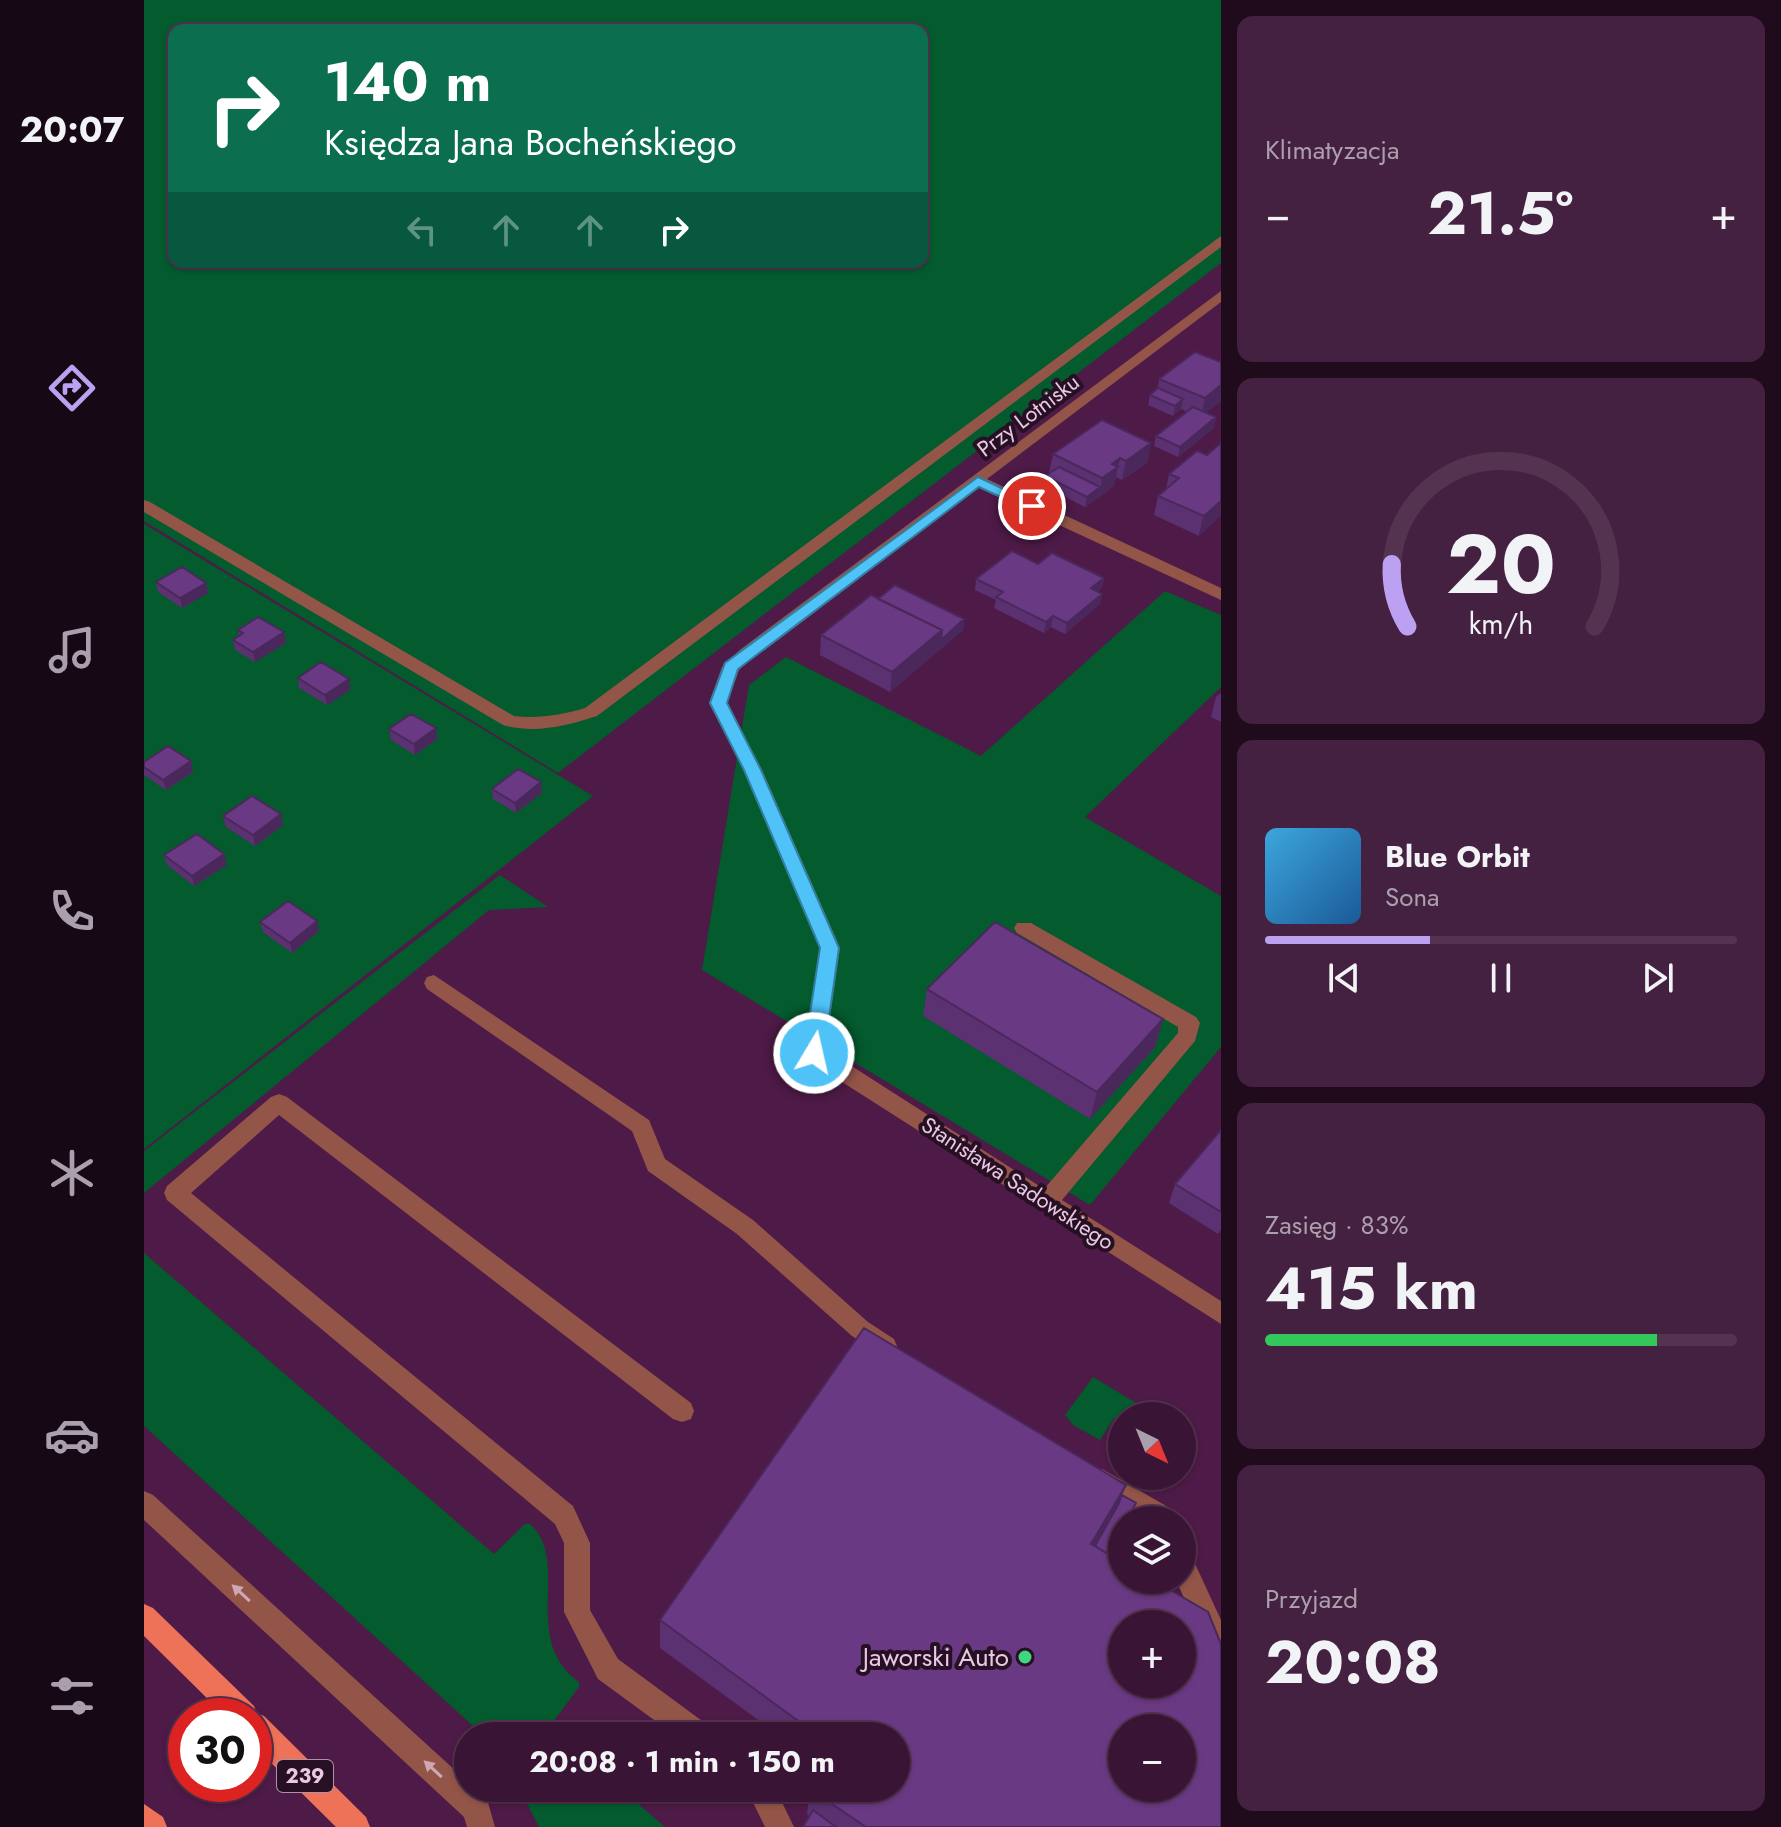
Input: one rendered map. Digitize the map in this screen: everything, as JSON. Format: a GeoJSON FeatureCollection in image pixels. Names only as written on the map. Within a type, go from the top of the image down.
{"type":"FeatureCollection","features":[{"type":"Feature","properties":{"kind":"main road"},"geometry":{"type":"LineString","coordinates":[[144,1617],[226,1698]]}},
{"type":"Feature","properties":{"kind":"main road","name":"239"},"geometry":{"type":"LineString","coordinates":[[272,1744],[356,1827]]}},
{"type":"Feature","properties":{"kind":"main road"},"geometry":{"type":"LineString","coordinates":[[144,1818],[153,1827]]}},
{"type":"Feature","properties":{"kind":"street"},"geometry":{"type":"LineString","coordinates":[[144,505],[509,721],[535,726],[564,721],[591,712],[1221,240]]}},
{"type":"Feature","properties":{"kind":"street","name":"Przy Lotnisku"},"geometry":{"type":"LineString","coordinates":[[814,1053],[830,948],[753,770],[718,703],[731,667],[1221,295]]}},
{"type":"Feature","properties":{"kind":"street"},"geometry":{"type":"LineString","coordinates":[[978,481],[1221,595]]}},
{"type":"Feature","properties":{"kind":"street"},"geometry":{"type":"LineString","coordinates":[[1024,928],[1189,1023],[1188,1035],[1047,1202]]}},
{"type":"Feature","properties":{"kind":"street"},"geometry":{"type":"LineString","coordinates":[[434,983],[641,1126],[656,1165],[745,1227],[860,1329],[900,1356]]}},
{"type":"Feature","properties":{"kind":"street","name":"Stanisława Sadowskiego"},"geometry":{"type":"LineString","coordinates":[[814,1053],[1221,1314]]}},
{"type":"Feature","properties":{"kind":"street"},"geometry":{"type":"LineString","coordinates":[[680,1722],[608,1669],[577,1612],[577,1543],[564,1515],[175,1193],[279,1103],[682,1411]]}},
{"type":"Feature","properties":{"kind":"street"},"geometry":{"type":"LineString","coordinates":[[1082,1470],[1142,1506]]}},
{"type":"Feature","properties":{"kind":"street"},"geometry":{"type":"LineString","coordinates":[[144,1503],[477,1809],[481,1827]]}},
{"type":"Feature","properties":{"kind":"street"},"geometry":{"type":"LineString","coordinates":[[1196,1594],[1221,1650]]}},
{"type":"Feature","properties":{"kind":"street"},"geometry":{"type":"LineString","coordinates":[[767,1802],[780,1827]]}},
{"type":"Feature","properties":{"kind":"green space"},"geometry":{"type":"Polygon","coordinates":[[[144,0],[1221,0],[1221,263],[558,773],[144,521],[144,0]]]}},
{"type":"Feature","properties":{"kind":"green space"},"geometry":{"type":"Polygon","coordinates":[[[144,524],[593,796],[144,1149],[144,524]]]}},
{"type":"Feature","properties":{"kind":"green space"},"geometry":{"type":"Polygon","coordinates":[[[1165,591],[1221,615],[1221,687],[1085,817],[1221,896],[1221,1047],[1090,1205],[702,970],[749,685],[786,657],[981,756],[1165,591]]]}},
{"type":"Feature","properties":{"kind":"green space"},"geometry":{"type":"Polygon","coordinates":[[[500,875],[548,907],[489,910],[144,1193],[144,1151],[500,875]]]}},
{"type":"Feature","properties":{"kind":"green space"},"geometry":{"type":"Polygon","coordinates":[[[144,1253],[494,1554],[525,1524],[530,1524],[542,1540],[547,1558],[548,1623],[552,1644],[561,1664],[579,1682],[579,1687],[553,1722],[469,1722],[144,1426],[144,1253]]]}},
{"type":"Feature","properties":{"kind":"green space"},"geometry":{"type":"Polygon","coordinates":[[[1093,1377],[1134,1402],[1108,1402],[1108,1427],[1100,1440],[1073,1425],[1065,1415],[1093,1377]]]}},
{"type":"Feature","properties":{"kind":"green space"},"geometry":{"type":"Polygon","coordinates":[[[526,1802],[636,1802],[665,1827],[539,1827],[526,1802]]]}},
{"type":"Feature","properties":{"kind":"building"},"geometry":{"type":"Polygon","coordinates":[[[1195,352],[1221,362],[1221,385],[1205,398],[1159,379],[1195,352]]]}},
{"type":"Feature","properties":{"kind":"building"},"geometry":{"type":"Polygon","coordinates":[[[1158,388],[1183,399],[1175,406],[1150,395],[1158,388]]]}},
{"type":"Feature","properties":{"kind":"building"},"geometry":{"type":"Polygon","coordinates":[[[1193,407],[1216,417],[1180,447],[1156,436],[1193,407]]]}},
{"type":"Feature","properties":{"kind":"building"},"geometry":{"type":"Polygon","coordinates":[[[1102,420],[1151,443],[1126,461],[1120,458],[1112,464],[1118,467],[1102,478],[1053,454],[1102,420]]]}},
{"type":"Feature","properties":{"kind":"building"},"geometry":{"type":"Polygon","coordinates":[[[1221,443],[1221,501],[1204,516],[1158,496],[1179,478],[1169,474],[1197,451],[1207,455],[1221,443]]]}},
{"type":"Feature","properties":{"kind":"building"},"geometry":{"type":"Polygon","coordinates":[[[1059,467],[1100,487],[1087,497],[1045,476],[1059,467]]]}},
{"type":"Feature","properties":{"kind":"building"},"geometry":{"type":"Polygon","coordinates":[[[1012,551],[1038,564],[1052,553],[1104,578],[1091,588],[1102,594],[1067,623],[1053,616],[1046,622],[996,597],[1003,592],[976,579],[1012,551]]]}},
{"type":"Feature","properties":{"kind":"building"},"geometry":{"type":"Polygon","coordinates":[[[182,567],[206,583],[180,598],[156,582],[182,567]]]}},
{"type":"Feature","properties":{"kind":"building"},"geometry":{"type":"Polygon","coordinates":[[[895,585],[964,619],[941,640],[942,630],[878,599],[895,585]]]}},
{"type":"Feature","properties":{"kind":"building"},"geometry":{"type":"Polygon","coordinates":[[[871,595],[942,630],[892,672],[821,635],[871,595]]]}},
{"type":"Feature","properties":{"kind":"building"},"geometry":{"type":"Polygon","coordinates":[[[258,617],[284,632],[253,652],[233,640],[243,633],[238,630],[258,617]]]}},
{"type":"Feature","properties":{"kind":"building"},"geometry":{"type":"Polygon","coordinates":[[[321,662],[349,679],[325,695],[298,678],[321,662]]]}},
{"type":"Feature","properties":{"kind":"building"},"geometry":{"type":"Polygon","coordinates":[[[411,714],[436,728],[414,744],[389,729],[411,714]]]}},
{"type":"Feature","properties":{"kind":"building"},"geometry":{"type":"Polygon","coordinates":[[[168,746],[191,761],[163,780],[144,767],[144,762],[168,746]]]}},
{"type":"Feature","properties":{"kind":"building"},"geometry":{"type":"Polygon","coordinates":[[[518,769],[541,782],[515,803],[492,789],[518,769]]]}},
{"type":"Feature","properties":{"kind":"building"},"geometry":{"type":"Polygon","coordinates":[[[252,796],[281,814],[253,835],[223,816],[252,796]]]}},
{"type":"Feature","properties":{"kind":"building"},"geometry":{"type":"Polygon","coordinates":[[[197,834],[224,854],[192,876],[164,855],[197,834]]]}},
{"type":"Feature","properties":{"kind":"building"},"geometry":{"type":"Polygon","coordinates":[[[288,901],[317,921],[290,943],[260,922],[288,901]]]}},
{"type":"Feature","properties":{"kind":"building"},"geometry":{"type":"Polygon","coordinates":[[[995,922],[1163,1019],[1097,1092],[927,989],[995,922]]]}},
{"type":"Feature","properties":{"kind":"building"},"geometry":{"type":"Polygon","coordinates":[[[1221,1130],[1221,1212],[1175,1184],[1221,1130]]]}},
{"type":"Feature","properties":{"kind":"building"},"geometry":{"type":"Polygon","coordinates":[[[864,1328],[1108,1474],[1108,1490],[1123,1490],[1114,1506],[1108,1506],[1108,1515],[1091,1544],[1108,1554],[1108,1594],[1177,1594],[1208,1612],[1221,1644],[1221,1827],[866,1827],[829,1802],[910,1802],[910,1722],[800,1722],[660,1620],[864,1328]]]}},
{"type":"Feature","properties":{"kind":"building"},"geometry":{"type":"Polygon","coordinates":[[[1122,1495],[1136,1503],[1134,1506],[1118,1505],[1122,1495]]]}},
{"type":"Feature","properties":{"kind":"building"},"geometry":{"type":"Polygon","coordinates":[[[1108,1523],[1108,1554],[1095,1546],[1108,1523]]]}},
{"type":"Feature","properties":{"kind":"building"},"geometry":{"type":"Polygon","coordinates":[[[813,1810],[832,1824],[837,1827],[803,1827],[813,1810]]]}},
{"type":"Feature","properties":{"kind":"place","name":"Jaworski Auto"},"geometry":{"type":"Point","coordinates":[1025,1657]}},
{"type":"Feature","properties":{"kind":"route"},"geometry":{"type":"LineString","coordinates":[[814,1053],[830,948],[753,770],[718,703],[731,667],[978,481],[1032,506]]}}]}
